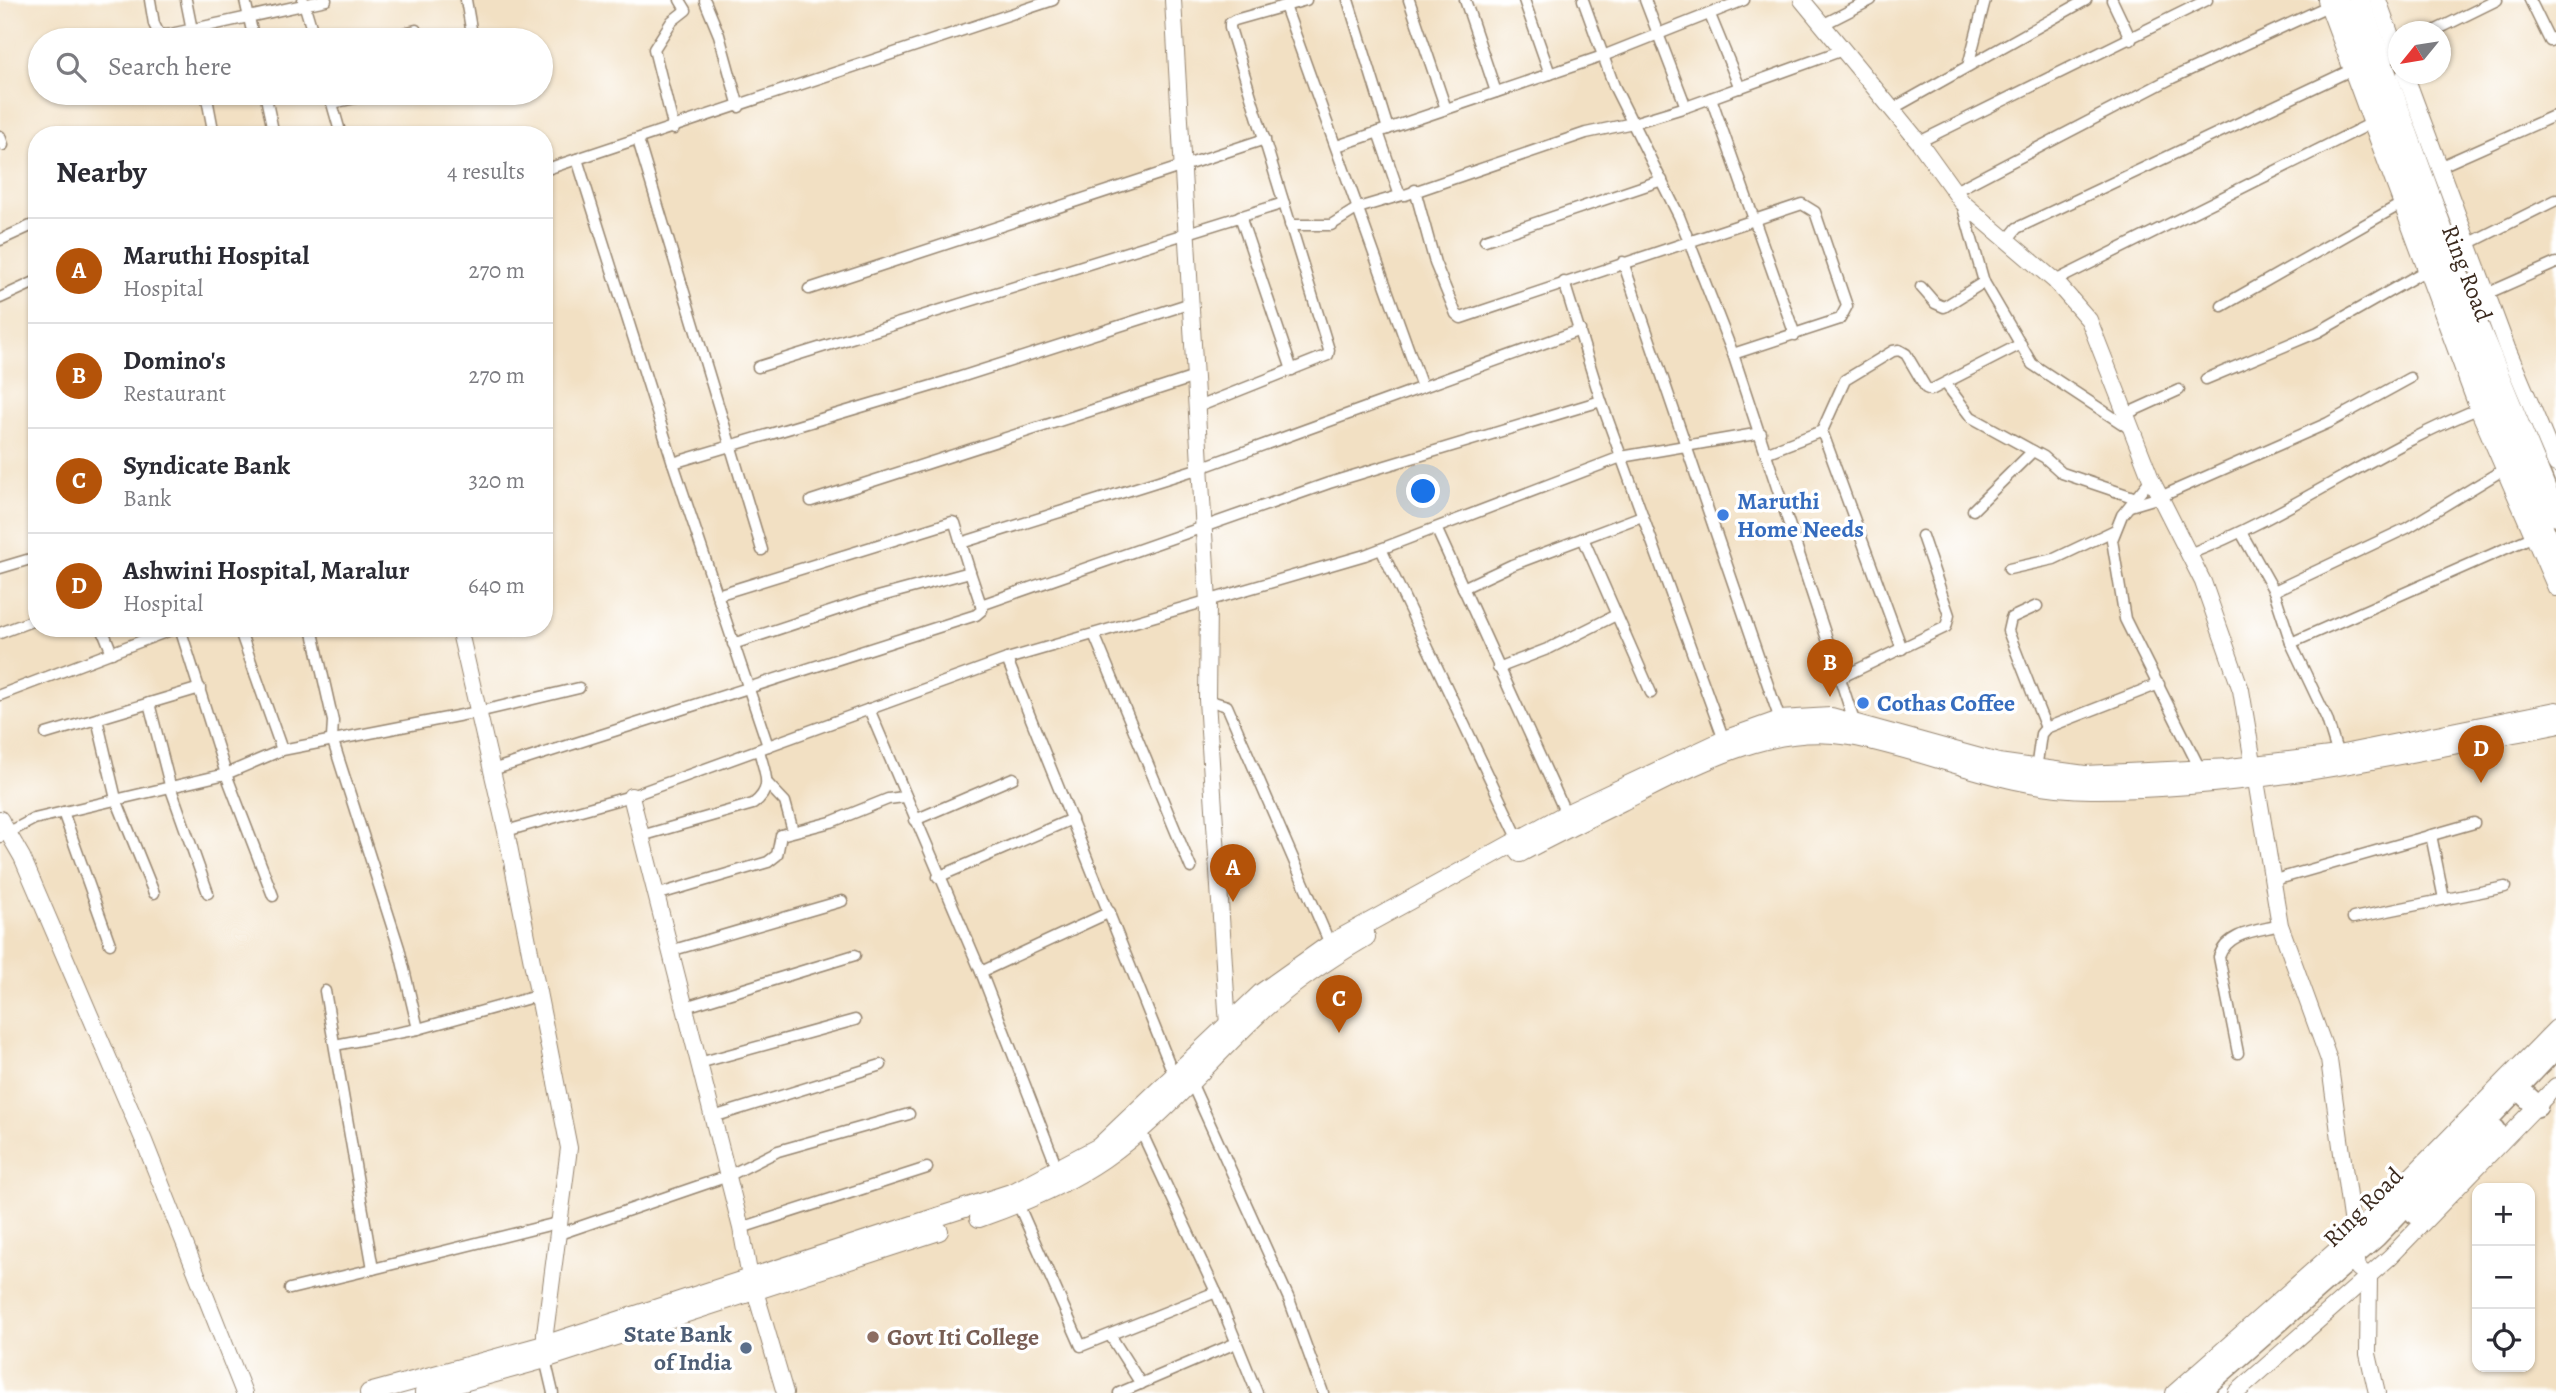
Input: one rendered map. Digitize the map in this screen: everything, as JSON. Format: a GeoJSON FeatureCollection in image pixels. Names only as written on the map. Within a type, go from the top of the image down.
{"type":"FeatureCollection","features":[{"type":"Feature","properties":{"kind":"highway","name":"Ring Road"},"geometry":{"type":"LineString","coordinates":[[2359,0],[2445,306],[2484,407],[2556,561]]}},
{"type":"Feature","properties":{"kind":"highway","name":"Ring Road"},"geometry":{"type":"LineString","coordinates":[[2331,2],[2413,199],[2491,332],[2556,515]]}},
{"type":"Feature","properties":{"kind":"highway","name":"Ring Road"},"geometry":{"type":"LineString","coordinates":[[2216,1393],[2359,1258],[2549,1055]]}},
{"type":"Feature","properties":{"kind":"highway","name":"Ring Road"},"geometry":{"type":"LineString","coordinates":[[2197,1393],[2432,1196],[2531,1101],[2549,1055]]}},
{"type":"Feature","properties":{"kind":"main road"},"geometry":{"type":"LineString","coordinates":[[424,1393],[753,1284],[976,1206],[1058,1170],[1099,1147],[1230,1033],[1376,931],[1525,850],[1673,776],[1734,750],[1774,738],[1811,733],[1849,736],[2027,785],[2139,789],[2255,772],[2556,711]]}},
{"type":"Feature","properties":{"kind":"main road"},"geometry":{"type":"LineString","coordinates":[[1230,1033],[1261,993],[1330,944],[1566,814],[1724,740],[1780,720],[1831,717],[1998,763],[2085,775],[2200,769],[2255,772],[2344,767],[2556,726]]}},
{"type":"Feature","properties":{"kind":"main road"},"geometry":{"type":"LineString","coordinates":[[753,1284],[1018,1204],[1104,1158],[1140,1129],[1183,1076]]}},
{"type":"Feature","properties":{"kind":"main road"},"geometry":{"type":"LineString","coordinates":[[369,1393],[545,1352]]}},
{"type":"Feature","properties":{"kind":"street"},"geometry":{"type":"LineString","coordinates":[[150,0],[156,28]]}},
{"type":"Feature","properties":{"kind":"street"},"geometry":{"type":"LineString","coordinates":[[186,0],[192,28]]}},
{"type":"Feature","properties":{"kind":"street"},"geometry":{"type":"LineString","coordinates":[[245,0],[251,28]]}},
{"type":"Feature","properties":{"kind":"street"},"geometry":{"type":"LineString","coordinates":[[215,28],[304,3],[326,0]]}},
{"type":"Feature","properties":{"kind":"street"},"geometry":{"type":"LineString","coordinates":[[467,0],[470,28]]}},
{"type":"Feature","properties":{"kind":"street"},"geometry":{"type":"LineString","coordinates":[[674,129],[653,50],[672,21],[687,10],[680,0]]}},
{"type":"Feature","properties":{"kind":"street"},"geometry":{"type":"LineString","coordinates":[[553,167],[674,129],[1053,0]]}},
{"type":"Feature","properties":{"kind":"street"},"geometry":{"type":"LineString","coordinates":[[1173,0],[1208,602],[1207,700],[1230,1033]]}},
{"type":"Feature","properties":{"kind":"street"},"geometry":{"type":"LineString","coordinates":[[1195,408],[1323,359],[1329,350],[1265,139],[1246,86],[1230,23],[1306,0]]}},
{"type":"Feature","properties":{"kind":"street"},"geometry":{"type":"LineString","coordinates":[[1348,0],[1402,195]]}},
{"type":"Feature","properties":{"kind":"street"},"geometry":{"type":"LineString","coordinates":[[1409,0],[1447,109]]}},
{"type":"Feature","properties":{"kind":"street"},"geometry":{"type":"LineString","coordinates":[[1465,0],[1496,92]]}},
{"type":"Feature","properties":{"kind":"street"},"geometry":{"type":"LineString","coordinates":[[1524,0],[1550,74]]}},
{"type":"Feature","properties":{"kind":"street"},"geometry":{"type":"LineString","coordinates":[[1583,0],[1614,86],[1690,244],[1733,354],[1768,452],[1855,724]]}},
{"type":"Feature","properties":{"kind":"street"},"geometry":{"type":"LineString","coordinates":[[1645,0],[1686,107]]}},
{"type":"Feature","properties":{"kind":"street"},"geometry":{"type":"LineString","coordinates":[[1337,146],[1603,56],[1744,0]]}},
{"type":"Feature","properties":{"kind":"street"},"geometry":{"type":"LineString","coordinates":[[1802,0],[1919,142],[1958,196],[2055,281],[2089,320],[2151,480],[2203,582],[2241,690],[2280,925],[2329,1060],[2359,1258],[2368,1354],[2376,1393]]}},
{"type":"Feature","properties":{"kind":"street"},"geometry":{"type":"LineString","coordinates":[[1822,25],[1871,0]]}},
{"type":"Feature","properties":{"kind":"street"},"geometry":{"type":"LineString","coordinates":[[1968,66],[1985,0]]}},
{"type":"Feature","properties":{"kind":"street"},"geometry":{"type":"LineString","coordinates":[[1892,109],[2086,0]]}},
{"type":"Feature","properties":{"kind":"street"},"geometry":{"type":"LineString","coordinates":[[2112,0],[2131,40]]}},
{"type":"Feature","properties":{"kind":"street"},"geometry":{"type":"LineString","coordinates":[[1919,142],[2002,98],[2131,40],[2207,0]]}},
{"type":"Feature","properties":{"kind":"street"},"geometry":{"type":"LineString","coordinates":[[2378,0],[2388,25]]}},
{"type":"Feature","properties":{"kind":"street"},"geometry":{"type":"LineString","coordinates":[[2451,23],[2497,0]]}},
{"type":"Feature","properties":{"kind":"street"},"geometry":{"type":"LineString","coordinates":[[2530,0],[2550,41],[2556,38]]}},
{"type":"Feature","properties":{"kind":"street"},"geometry":{"type":"LineString","coordinates":[[705,1],[719,36],[739,107]]}},
{"type":"Feature","properties":{"kind":"street"},"geometry":{"type":"LineString","coordinates":[[1958,196],[2172,78],[2331,2],[2351,71],[2372,123],[2413,199],[2426,271],[2445,306]]}},
{"type":"Feature","properties":{"kind":"street"},"geometry":{"type":"LineString","coordinates":[[304,3],[311,28]]}},
{"type":"Feature","properties":{"kind":"street"},"geometry":{"type":"LineString","coordinates":[[1285,6],[1422,387]]}},
{"type":"Feature","properties":{"kind":"street"},"geometry":{"type":"LineString","coordinates":[[1710,15],[1740,88]]}},
{"type":"Feature","properties":{"kind":"street"},"geometry":{"type":"LineString","coordinates":[[1290,225],[1331,225],[1359,208],[1586,133],[1633,123],[1686,107],[1843,50]]}},
{"type":"Feature","properties":{"kind":"street"},"geometry":{"type":"LineString","coordinates":[[2008,239],[2017,229],[2078,198],[2351,71]]}},
{"type":"Feature","properties":{"kind":"street"},"geometry":{"type":"LineString","coordinates":[[2409,84],[2486,294],[2491,332],[2552,442],[2556,464]]}},
{"type":"Feature","properties":{"kind":"street"},"geometry":{"type":"LineString","coordinates":[[1711,98],[1795,335]]}},
{"type":"Feature","properties":{"kind":"street"},"geometry":{"type":"LineString","coordinates":[[208,105],[212,126]]}},
{"type":"Feature","properties":{"kind":"street"},"geometry":{"type":"LineString","coordinates":[[268,105],[272,126]]}},
{"type":"Feature","properties":{"kind":"street"},"geometry":{"type":"LineString","coordinates":[[333,105],[339,126]]}},
{"type":"Feature","properties":{"kind":"street"},"geometry":{"type":"LineString","coordinates":[[2439,167],[2556,116]]}},
{"type":"Feature","properties":{"kind":"street"},"geometry":{"type":"LineString","coordinates":[[2055,281],[2372,123]]}},
{"type":"Feature","properties":{"kind":"street"},"geometry":{"type":"LineString","coordinates":[[638,139],[762,550]]}},
{"type":"Feature","properties":{"kind":"street"},"geometry":{"type":"LineString","coordinates":[[809,289],[1265,139]]}},
{"type":"Feature","properties":{"kind":"street"},"geometry":{"type":"LineString","coordinates":[[577,159],[673,463],[748,687],[763,748],[767,783],[766,792],[753,804],[641,836]]}},
{"type":"Feature","properties":{"kind":"street"},"geometry":{"type":"LineString","coordinates":[[1485,240],[1661,180]]}},
{"type":"Feature","properties":{"kind":"street"},"geometry":{"type":"LineString","coordinates":[[1415,190],[1435,263],[1456,314],[1461,318],[1623,262],[1690,244],[1802,204],[1815,212],[1847,306],[1840,319],[1733,354]]}},
{"type":"Feature","properties":{"kind":"street"},"geometry":{"type":"LineString","coordinates":[[1958,196],[1983,282],[2037,368],[2132,430]]}},
{"type":"Feature","properties":{"kind":"street"},"geometry":{"type":"LineString","coordinates":[[2222,306],[2413,199]]}},
{"type":"Feature","properties":{"kind":"street"},"geometry":{"type":"LineString","coordinates":[[2468,244],[2556,200]]}},
{"type":"Feature","properties":{"kind":"street"},"geometry":{"type":"LineString","coordinates":[[758,367],[1284,203]]}},
{"type":"Feature","properties":{"kind":"street"},"geometry":{"type":"LineString","coordinates":[[1240,216],[1292,370]]}},
{"type":"Feature","properties":{"kind":"street"},"geometry":{"type":"LineString","coordinates":[[0,240],[28,227]]}},
{"type":"Feature","properties":{"kind":"street"},"geometry":{"type":"LineString","coordinates":[[1623,262],[1688,445],[1780,720]]}},
{"type":"Feature","properties":{"kind":"street"},"geometry":{"type":"LineString","coordinates":[[2486,294],[2556,263]]}},
{"type":"Feature","properties":{"kind":"street"},"geometry":{"type":"LineString","coordinates":[[2206,379],[2319,332],[2426,271]]}},
{"type":"Feature","properties":{"kind":"street"},"geometry":{"type":"LineString","coordinates":[[1564,282],[1601,401],[1724,740]]}},
{"type":"Feature","properties":{"kind":"street"},"geometry":{"type":"LineString","coordinates":[[1921,287],[1935,303],[1944,307],[1983,282]]}},
{"type":"Feature","properties":{"kind":"street"},"geometry":{"type":"LineString","coordinates":[[0,298],[28,285]]}},
{"type":"Feature","properties":{"kind":"street"},"geometry":{"type":"LineString","coordinates":[[673,463],[945,382],[1191,303]]}},
{"type":"Feature","properties":{"kind":"street"},"geometry":{"type":"LineString","coordinates":[[961,543],[1200,468],[1580,330]]}},
{"type":"Feature","properties":{"kind":"street"},"geometry":{"type":"LineString","coordinates":[[1768,452],[1822,430],[1845,380],[1893,351],[1899,350],[1906,354],[1926,388],[1937,389],[2021,344]]}},
{"type":"Feature","properties":{"kind":"street"},"geometry":{"type":"LineString","coordinates":[[811,501],[1195,377]]}},
{"type":"Feature","properties":{"kind":"street"},"geometry":{"type":"LineString","coordinates":[[1946,384],[1971,417],[2034,451],[2070,478],[2133,502],[2160,497],[2328,423],[2410,378]]}},
{"type":"Feature","properties":{"kind":"street"},"geometry":{"type":"LineString","coordinates":[[2126,414],[2179,390]]}},
{"type":"Feature","properties":{"kind":"street"},"geometry":{"type":"LineString","coordinates":[[981,605],[1329,483],[1601,401]]}},
{"type":"Feature","properties":{"kind":"street"},"geometry":{"type":"LineString","coordinates":[[2189,554],[2242,534],[2408,440],[2484,407],[2506,468],[2556,588]]}},
{"type":"Feature","properties":{"kind":"street"},"geometry":{"type":"LineString","coordinates":[[1822,430],[1902,649]]}},
{"type":"Feature","properties":{"kind":"street"},"geometry":{"type":"LineString","coordinates":[[506,831],[631,796],[1007,659],[1381,549],[1437,530],[1621,457],[1761,433]]}},
{"type":"Feature","properties":{"kind":"street"},"geometry":{"type":"LineString","coordinates":[[1973,510],[2034,451]]}},
{"type":"Feature","properties":{"kind":"street"},"geometry":{"type":"LineString","coordinates":[[2274,592],[2407,528],[2506,468]]}},
{"type":"Feature","properties":{"kind":"street"},"geometry":{"type":"LineString","coordinates":[[2151,480],[2133,502],[2115,530],[2112,540],[2125,619],[2200,769]]}},
{"type":"Feature","properties":{"kind":"street"},"geometry":{"type":"LineString","coordinates":[[1463,588],[1642,516]]}},
{"type":"Feature","properties":{"kind":"street"},"geometry":{"type":"LineString","coordinates":[[492,770],[976,615],[982,610],[955,523],[952,522],[717,595]]}},
{"type":"Feature","properties":{"kind":"street"},"geometry":{"type":"LineString","coordinates":[[1437,530],[1566,814]]}},
{"type":"Feature","properties":{"kind":"street"},"geometry":{"type":"LineString","coordinates":[[2009,569],[2054,559],[2115,530]]}},
{"type":"Feature","properties":{"kind":"street"},"geometry":{"type":"LineString","coordinates":[[2242,534],[2274,592],[2291,643],[2327,719],[2339,755]]}},
{"type":"Feature","properties":{"kind":"street"},"geometry":{"type":"LineString","coordinates":[[1840,678],[1941,631],[1949,621],[1922,536]]}},
{"type":"Feature","properties":{"kind":"street"},"geometry":{"type":"LineString","coordinates":[[2291,643],[2534,536]]}},
{"type":"Feature","properties":{"kind":"street"},"geometry":{"type":"LineString","coordinates":[[1583,538],[1651,694]]}},
{"type":"Feature","properties":{"kind":"street"},"geometry":{"type":"LineString","coordinates":[[1381,549],[1519,840]]}},
{"type":"Feature","properties":{"kind":"street"},"geometry":{"type":"LineString","coordinates":[[0,568],[28,559]]}},
{"type":"Feature","properties":{"kind":"street"},"geometry":{"type":"LineString","coordinates":[[733,644],[863,601],[970,572]]}},
{"type":"Feature","properties":{"kind":"street"},"geometry":{"type":"LineString","coordinates":[[2037,606],[2011,618],[2008,631],[2046,728]]}},
{"type":"Feature","properties":{"kind":"street"},"geometry":{"type":"LineString","coordinates":[[1498,668],[1550,648],[1616,615]]}},
{"type":"Feature","properties":{"kind":"street"},"geometry":{"type":"LineString","coordinates":[[0,633],[28,622]]}},
{"type":"Feature","properties":{"kind":"street"},"geometry":{"type":"LineString","coordinates":[[1094,634],[1191,868]]}},
{"type":"Feature","properties":{"kind":"street"},"geometry":{"type":"LineString","coordinates":[[106,637],[112,653]]}},
{"type":"Feature","properties":{"kind":"street"},"geometry":{"type":"LineString","coordinates":[[0,695],[154,637]]}},
{"type":"Feature","properties":{"kind":"street"},"geometry":{"type":"LineString","coordinates":[[181,637],[226,774],[273,896]]}},
{"type":"Feature","properties":{"kind":"street"},"geometry":{"type":"LineString","coordinates":[[242,637],[282,750]]}},
{"type":"Feature","properties":{"kind":"street"},"geometry":{"type":"LineString","coordinates":[[314,637],[333,721],[332,738],[399,948],[418,1029]]}},
{"type":"Feature","properties":{"kind":"street"},"geometry":{"type":"LineString","coordinates":[[461,637],[506,831],[569,1149],[545,1352],[553,1393]]}},
{"type":"Feature","properties":{"kind":"street"},"geometry":{"type":"LineString","coordinates":[[1007,659],[1110,912],[1183,1076],[1289,1299],[1323,1393]]}},
{"type":"Feature","properties":{"kind":"street"},"geometry":{"type":"LineString","coordinates":[[2036,770],[2041,734],[2046,728],[2159,684]]}},
{"type":"Feature","properties":{"kind":"street"},"geometry":{"type":"LineString","coordinates":[[46,734],[200,688]]}},
{"type":"Feature","properties":{"kind":"street"},"geometry":{"type":"LineString","coordinates":[[244,1393],[144,1141],[22,857],[3,829],[34,819],[226,774],[282,750],[332,738],[478,712],[579,688]]}},
{"type":"Feature","properties":{"kind":"street"},"geometry":{"type":"LineString","coordinates":[[1207,700],[1227,706],[1330,944]]}},
{"type":"Feature","properties":{"kind":"street"},"geometry":{"type":"LineString","coordinates":[[149,703],[171,789],[208,893]]}},
{"type":"Feature","properties":{"kind":"street"},"geometry":{"type":"LineString","coordinates":[[869,709],[938,877],[981,972],[1058,1170]]}},
{"type":"Feature","properties":{"kind":"street"},"geometry":{"type":"LineString","coordinates":[[97,719],[116,799],[154,893]]}},
{"type":"Feature","properties":{"kind":"street"},"geometry":{"type":"LineString","coordinates":[[915,820],[1013,778]]}},
{"type":"Feature","properties":{"kind":"street"},"geometry":{"type":"LineString","coordinates":[[767,783],[785,802],[793,831]]}},
{"type":"Feature","properties":{"kind":"street"},"geometry":{"type":"LineString","coordinates":[[631,796],[753,1284],[785,1393]]}},
{"type":"Feature","properties":{"kind":"street"},"geometry":{"type":"LineString","coordinates":[[656,895],[768,862],[777,855],[780,835],[831,822],[888,799],[904,797]]}},
{"type":"Feature","properties":{"kind":"street"},"geometry":{"type":"LineString","coordinates":[[63,812],[110,944]]}},
{"type":"Feature","properties":{"kind":"street"},"geometry":{"type":"LineString","coordinates":[[938,877],[1072,819]]}},
{"type":"Feature","properties":{"kind":"street"},"geometry":{"type":"LineString","coordinates":[[2271,881],[2474,823]]}},
{"type":"Feature","properties":{"kind":"street"},"geometry":{"type":"LineString","coordinates":[[2431,835],[2444,899]]}},
{"type":"Feature","properties":{"kind":"street"},"geometry":{"type":"LineString","coordinates":[[2353,918],[2505,887]]}},
{"type":"Feature","properties":{"kind":"street"},"geometry":{"type":"LineString","coordinates":[[670,951],[842,901]]}},
{"type":"Feature","properties":{"kind":"street"},"geometry":{"type":"LineString","coordinates":[[981,972],[1110,912]]}},
{"type":"Feature","properties":{"kind":"street"},"geometry":{"type":"LineString","coordinates":[[2238,1053],[2219,957],[2222,947],[2229,939],[2280,925]]}},
{"type":"Feature","properties":{"kind":"street"},"geometry":{"type":"LineString","coordinates":[[685,1007],[855,956]]}},
{"type":"Feature","properties":{"kind":"street"},"geometry":{"type":"LineString","coordinates":[[325,990],[373,1269]]}},
{"type":"Feature","properties":{"kind":"street"},"geometry":{"type":"LineString","coordinates":[[335,1045],[418,1029],[540,995]]}},
{"type":"Feature","properties":{"kind":"street"},"geometry":{"type":"LineString","coordinates":[[699,1063],[855,1020]]}},
{"type":"Feature","properties":{"kind":"street"},"geometry":{"type":"LineString","coordinates":[[2549,1055],[2556,1028]]}},
{"type":"Feature","properties":{"kind":"street"},"geometry":{"type":"LineString","coordinates":[[713,1117],[881,1065]]}},
{"type":"Feature","properties":{"kind":"street"},"geometry":{"type":"LineString","coordinates":[[2531,1101],[2556,1086]]}},
{"type":"Feature","properties":{"kind":"street"},"geometry":{"type":"LineString","coordinates":[[289,1289],[560,1228],[728,1176],[778,1151],[909,1114]]}},
{"type":"Feature","properties":{"kind":"street"},"geometry":{"type":"LineString","coordinates":[[1140,1129],[1216,1292],[1257,1393]]}},
{"type":"Feature","properties":{"kind":"street"},"geometry":{"type":"LineString","coordinates":[[741,1228],[927,1168]]}},
{"type":"Feature","properties":{"kind":"street"},"geometry":{"type":"LineString","coordinates":[[1018,1204],[1077,1344],[1084,1346],[1216,1292]]}},
{"type":"Feature","properties":{"kind":"street"},"geometry":{"type":"LineString","coordinates":[[2175,1393],[2359,1258]]}},
{"type":"Feature","properties":{"kind":"street"},"geometry":{"type":"LineString","coordinates":[[2236,1393],[2359,1258]]}},
{"type":"Feature","properties":{"kind":"street"},"geometry":{"type":"LineString","coordinates":[[1110,1335],[1141,1384]]}},
{"type":"Feature","properties":{"kind":"street"},"geometry":{"type":"LineString","coordinates":[[1119,1393],[1236,1343]]}},
{"type":"Feature","properties":{"kind":"place","name":"Maruthi Home Needs"},"geometry":{"type":"Point","coordinates":[1723,515]}},
{"type":"Feature","properties":{"kind":"place","name":"Domino's"},"geometry":{"type":"Point","coordinates":[1830,697]}},
{"type":"Feature","properties":{"kind":"place","name":"Cothas Coffee"},"geometry":{"type":"Point","coordinates":[1863,703]}},
{"type":"Feature","properties":{"kind":"place","name":"Ashwini Hospital, Maralur"},"geometry":{"type":"Point","coordinates":[2481,783]}},
{"type":"Feature","properties":{"kind":"place","name":"Maruthi Hospital"},"geometry":{"type":"Point","coordinates":[1233,902]}},
{"type":"Feature","properties":{"kind":"place","name":"Syndicate Bank"},"geometry":{"type":"Point","coordinates":[1339,1033]}},
{"type":"Feature","properties":{"kind":"place","name":"Govt Iti College"},"geometry":{"type":"Point","coordinates":[873,1337]}},
{"type":"Feature","properties":{"kind":"place","name":"State Bank of India"},"geometry":{"type":"Point","coordinates":[746,1348]}}]}
